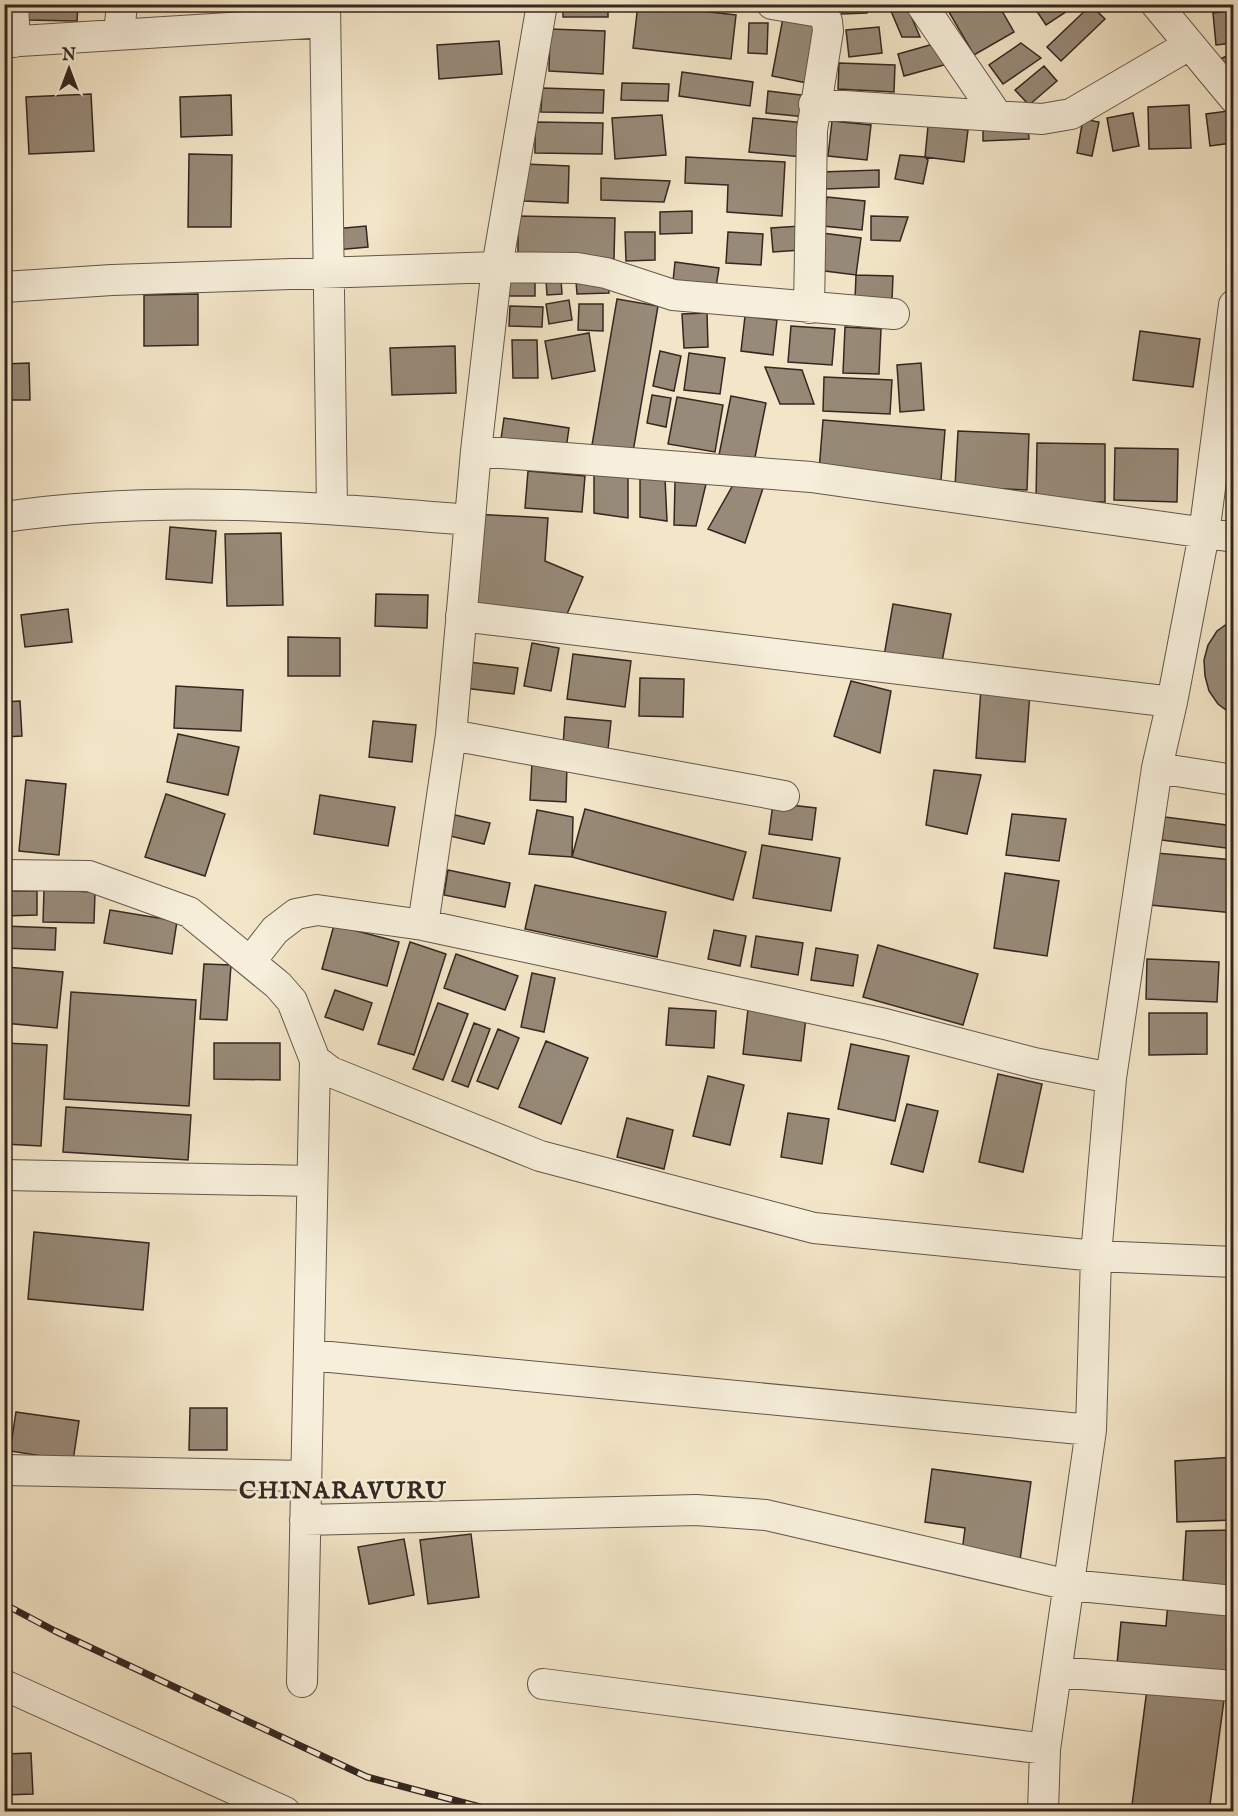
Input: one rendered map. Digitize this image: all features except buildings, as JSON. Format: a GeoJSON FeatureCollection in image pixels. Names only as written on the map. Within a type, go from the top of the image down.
{"type":"FeatureCollection","features":[{"type":"Feature","properties":{"kind":"street"},"geometry":{"type":"LineString","coordinates":[[13,4],[10,42],[119,34],[325,13],[332,509]]}},
{"type":"Feature","properties":{"kind":"street"},"geometry":{"type":"LineString","coordinates":[[119,34],[122,4]]}},
{"type":"Feature","properties":{"kind":"street"},"geometry":{"type":"LineString","coordinates":[[423,925],[451,735],[476,451],[497,267],[543,4]]}},
{"type":"Feature","properties":{"kind":"street"},"geometry":{"type":"LineString","coordinates":[[772,4],[820,12],[827,21],[828,31],[814,104],[809,308]]}},
{"type":"Feature","properties":{"kind":"street"},"geometry":{"type":"LineString","coordinates":[[921,4],[996,114]]}},
{"type":"Feature","properties":{"kind":"street"},"geometry":{"type":"LineString","coordinates":[[1156,4],[1233,98]]}},
{"type":"Feature","properties":{"kind":"street"},"geometry":{"type":"LineString","coordinates":[[814,104],[996,114],[1042,119],[1071,114],[1189,45]]}},
{"type":"Feature","properties":{"kind":"street"},"geometry":{"type":"LineString","coordinates":[[4,287],[497,267],[577,268],[606,273],[673,295],[894,314]]}},
{"type":"Feature","properties":{"kind":"street"},"geometry":{"type":"LineString","coordinates":[[1043,1812],[1045,1749],[1091,1430],[1096,1256],[1112,1078],[1156,768],[1172,702],[1204,534],[1233,305]]}},
{"type":"Feature","properties":{"kind":"street"},"geometry":{"type":"LineString","coordinates":[[476,451],[811,477],[1233,537]]}},
{"type":"Feature","properties":{"kind":"street"},"geometry":{"type":"LineString","coordinates":[[4,517],[159,504],[295,505],[470,520]]}},
{"type":"Feature","properties":{"kind":"street"},"geometry":{"type":"LineString","coordinates":[[461,616],[1172,702]]}},
{"type":"Feature","properties":{"kind":"street"},"geometry":{"type":"LineString","coordinates":[[451,735],[784,796]]}},
{"type":"Feature","properties":{"kind":"street"},"geometry":{"type":"LineString","coordinates":[[1156,768],[1233,780]]}},
{"type":"Feature","properties":{"kind":"street"},"geometry":{"type":"LineString","coordinates":[[4,875],[89,876],[189,912],[278,985],[292,1001],[315,1060],[302,1682]]}},
{"type":"Feature","properties":{"kind":"street"},"geometry":{"type":"LineString","coordinates":[[250,962],[275,930],[296,914],[317,910],[423,925],[885,1023],[1034,1063],[1112,1078]]}},
{"type":"Feature","properties":{"kind":"street"},"geometry":{"type":"LineString","coordinates":[[315,1060],[331,1072],[540,1156],[814,1228],[1096,1256],[1233,1262]]}},
{"type":"Feature","properties":{"kind":"street"},"geometry":{"type":"LineString","coordinates":[[4,1175],[312,1181]]}},
{"type":"Feature","properties":{"kind":"street"},"geometry":{"type":"LineString","coordinates":[[309,1355],[1091,1430]]}},
{"type":"Feature","properties":{"kind":"street"},"geometry":{"type":"LineString","coordinates":[[4,1470],[306,1476]]}},
{"type":"Feature","properties":{"kind":"street"},"geometry":{"type":"LineString","coordinates":[[305,1520],[696,1510],[766,1515],[1069,1585],[1233,1601]]}},
{"type":"Feature","properties":{"kind":"street"},"geometry":{"type":"LineString","coordinates":[[1057,1672],[1233,1686]]}},
{"type":"Feature","properties":{"kind":"street"},"geometry":{"type":"LineString","coordinates":[[543,1684],[1045,1749]]}},
{"type":"Feature","properties":{"kind":"street"},"geometry":{"type":"LineString","coordinates":[[4,1685],[285,1812]]}},
{"type":"Feature","properties":{"kind":"railway"},"geometry":{"type":"LineString","coordinates":[[4,1604],[55,1631],[367,1777],[499,1812]]}},
{"type":"Feature","properties":{"kind":"district","name":"CHINARAVURU"},"geometry":{"type":"Point","coordinates":[343,1491]}}]}
